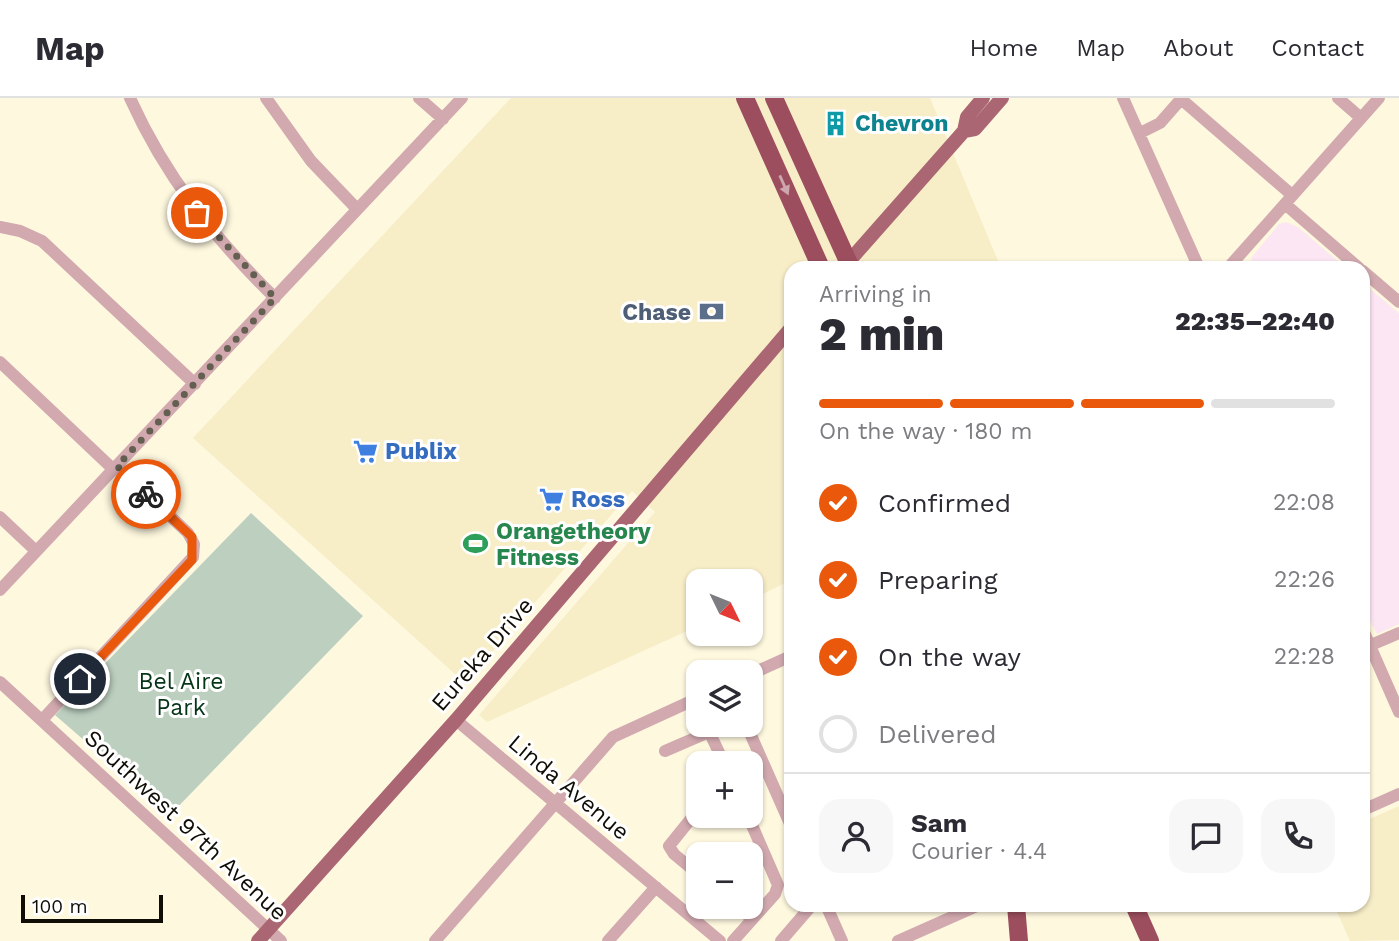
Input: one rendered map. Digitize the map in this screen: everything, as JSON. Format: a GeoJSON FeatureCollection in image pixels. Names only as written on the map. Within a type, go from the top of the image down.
{"type":"FeatureCollection","features":[{"type":"Feature","properties":{"kind":"highway"},"geometry":{"type":"LineString","coordinates":[[745,98],[818,261]]}},
{"type":"Feature","properties":{"kind":"highway"},"geometry":{"type":"LineString","coordinates":[[756,122],[777,105],[846,261]]}},
{"type":"Feature","properties":{"kind":"highway"},"geometry":{"type":"LineString","coordinates":[[1017,912],[1020,941]]}},
{"type":"Feature","properties":{"kind":"highway"},"geometry":{"type":"LineString","coordinates":[[1137,912],[1150,941]]}},
{"type":"Feature","properties":{"kind":"main road"},"geometry":{"type":"LineString","coordinates":[[852,261],[964,131],[967,117],[984,98]]}},
{"type":"Feature","properties":{"kind":"main road"},"geometry":{"type":"LineString","coordinates":[[964,131],[975,129],[1002,98]]}},
{"type":"Feature","properties":{"kind":"main road","name":"Eureka Drive"},"geometry":{"type":"LineString","coordinates":[[263,935],[456,720],[784,336]]}},
{"type":"Feature","properties":{"kind":"street"},"geometry":{"type":"LineString","coordinates":[[130,98],[147,134],[181,191],[219,240],[275,298]]}},
{"type":"Feature","properties":{"kind":"street"},"geometry":{"type":"LineString","coordinates":[[266,98],[311,161],[357,209]]}},
{"type":"Feature","properties":{"kind":"street"},"geometry":{"type":"LineString","coordinates":[[419,98],[443,119]]}},
{"type":"Feature","properties":{"kind":"street"},"geometry":{"type":"LineString","coordinates":[[0,590],[462,98]]}},
{"type":"Feature","properties":{"kind":"street"},"geometry":{"type":"LineString","coordinates":[[1123,98],[1196,261]]}},
{"type":"Feature","properties":{"kind":"street"},"geometry":{"type":"LineString","coordinates":[[1338,98],[1361,118]]}},
{"type":"Feature","properties":{"kind":"street"},"geometry":{"type":"LineString","coordinates":[[1234,261],[1378,98]]}},
{"type":"Feature","properties":{"kind":"street"},"geometry":{"type":"LineString","coordinates":[[1140,133],[1160,123],[1182,99],[1352,261]]}},
{"type":"Feature","properties":{"kind":"street"},"geometry":{"type":"LineString","coordinates":[[0,227],[20,231],[42,241],[195,384]]}},
{"type":"Feature","properties":{"kind":"street"},"geometry":{"type":"LineString","coordinates":[[1370,277],[1398,300]]}},
{"type":"Feature","properties":{"kind":"street"},"geometry":{"type":"LineString","coordinates":[[0,362],[188,533],[194,544],[194,554],[188,565],[41,720]]}},
{"type":"Feature","properties":{"kind":"street"},"geometry":{"type":"LineString","coordinates":[[0,517],[36,551]]}},
{"type":"Feature","properties":{"kind":"street"},"geometry":{"type":"LineString","coordinates":[[1399,633],[1371,645],[1399,712]]}},
{"type":"Feature","properties":{"kind":"street"},"geometry":{"type":"LineString","coordinates":[[763,669],[784,659]]}},
{"type":"Feature","properties":{"kind":"street","name":"Southwest 97th Avenue"},"geometry":{"type":"LineString","coordinates":[[0,682],[263,935],[281,941]]}},
{"type":"Feature","properties":{"kind":"street"},"geometry":{"type":"LineString","coordinates":[[435,941],[613,737],[686,707]]}},
{"type":"Feature","properties":{"kind":"street","name":"Linda Avenue"},"geometry":{"type":"LineString","coordinates":[[456,720],[720,941]]}},
{"type":"Feature","properties":{"kind":"street"},"geometry":{"type":"LineString","coordinates":[[665,751],[691,737]]}},
{"type":"Feature","properties":{"kind":"street"},"geometry":{"type":"LineString","coordinates":[[752,737],[784,810]]}},
{"type":"Feature","properties":{"kind":"street"},"geometry":{"type":"LineString","coordinates":[[1370,807],[1399,794]]}},
{"type":"Feature","properties":{"kind":"street"},"geometry":{"type":"LineString","coordinates":[[686,825],[670,846],[674,854],[686,864]]}},
{"type":"Feature","properties":{"kind":"street"},"geometry":{"type":"LineString","coordinates":[[763,850],[778,885],[775,894],[763,907]]}},
{"type":"Feature","properties":{"kind":"street"},"geometry":{"type":"LineString","coordinates":[[608,941],[656,887]]}},
{"type":"Feature","properties":{"kind":"street"},"geometry":{"type":"LineString","coordinates":[[781,941],[806,912]]}},
{"type":"Feature","properties":{"kind":"street"},"geometry":{"type":"LineString","coordinates":[[829,912],[842,941]]}},
{"type":"Feature","properties":{"kind":"street"},"geometry":{"type":"LineString","coordinates":[[898,941],[947,912]]}},
{"type":"Feature","properties":{"kind":"street"},"geometry":{"type":"LineString","coordinates":[[733,941],[752,919]]}},
{"type":"Feature","properties":{"kind":"shaded area"},"geometry":{"type":"Polygon","coordinates":[[[511,98],[930,98],[998,261],[784,261],[784,584],[763,594],[763,569],[686,569],[686,631],[487,722],[479,715],[655,512],[632,491],[465,683],[193,438],[511,98]]]}},
{"type":"Feature","properties":{"kind":"shaded area"},"geometry":{"type":"Polygon","coordinates":[[[1286,222],[1298,227],[1338,261],[1252,261],[1251,258],[1279,224],[1286,222]]]}},
{"type":"Feature","properties":{"kind":"shaded area"},"geometry":{"type":"Polygon","coordinates":[[[1370,289],[1399,313],[1399,624],[1377,634],[1370,621],[1370,289]]]}},
{"type":"Feature","properties":{"kind":"shaded area"},"geometry":{"type":"Polygon","coordinates":[[[1399,806],[1399,940],[1350,941],[1337,912],[1370,912],[1370,819],[1399,806]]]}},
{"type":"Feature","properties":{"kind":"green space","name":"Bel Aire Park"},"geometry":{"type":"Polygon","coordinates":[[[251,513],[363,616],[170,815],[55,715],[251,513]]]}},
{"type":"Feature","properties":{"kind":"way so far"},"geometry":{"type":"LineString","coordinates":[[146,494],[117,466],[275,298],[197,213]]}},
{"type":"Feature","properties":{"kind":"place","name":"Chevron"},"geometry":{"type":"Point","coordinates":[835,123]}},
{"type":"Feature","properties":{"kind":"place","name":"Chase"},"geometry":{"type":"Point","coordinates":[711,312]}},
{"type":"Feature","properties":{"kind":"place","name":"Publix"},"geometry":{"type":"Point","coordinates":[365,451]}},
{"type":"Feature","properties":{"kind":"place","name":"Ross"},"geometry":{"type":"Point","coordinates":[551,499]}},
{"type":"Feature","properties":{"kind":"place","name":"Orangetheory Fitness"},"geometry":{"type":"Point","coordinates":[476,544]}},
{"type":"Feature","properties":{"kind":"route"},"geometry":{"type":"LineString","coordinates":[[80,679],[192,560],[192,537],[146,494]]}}]}
